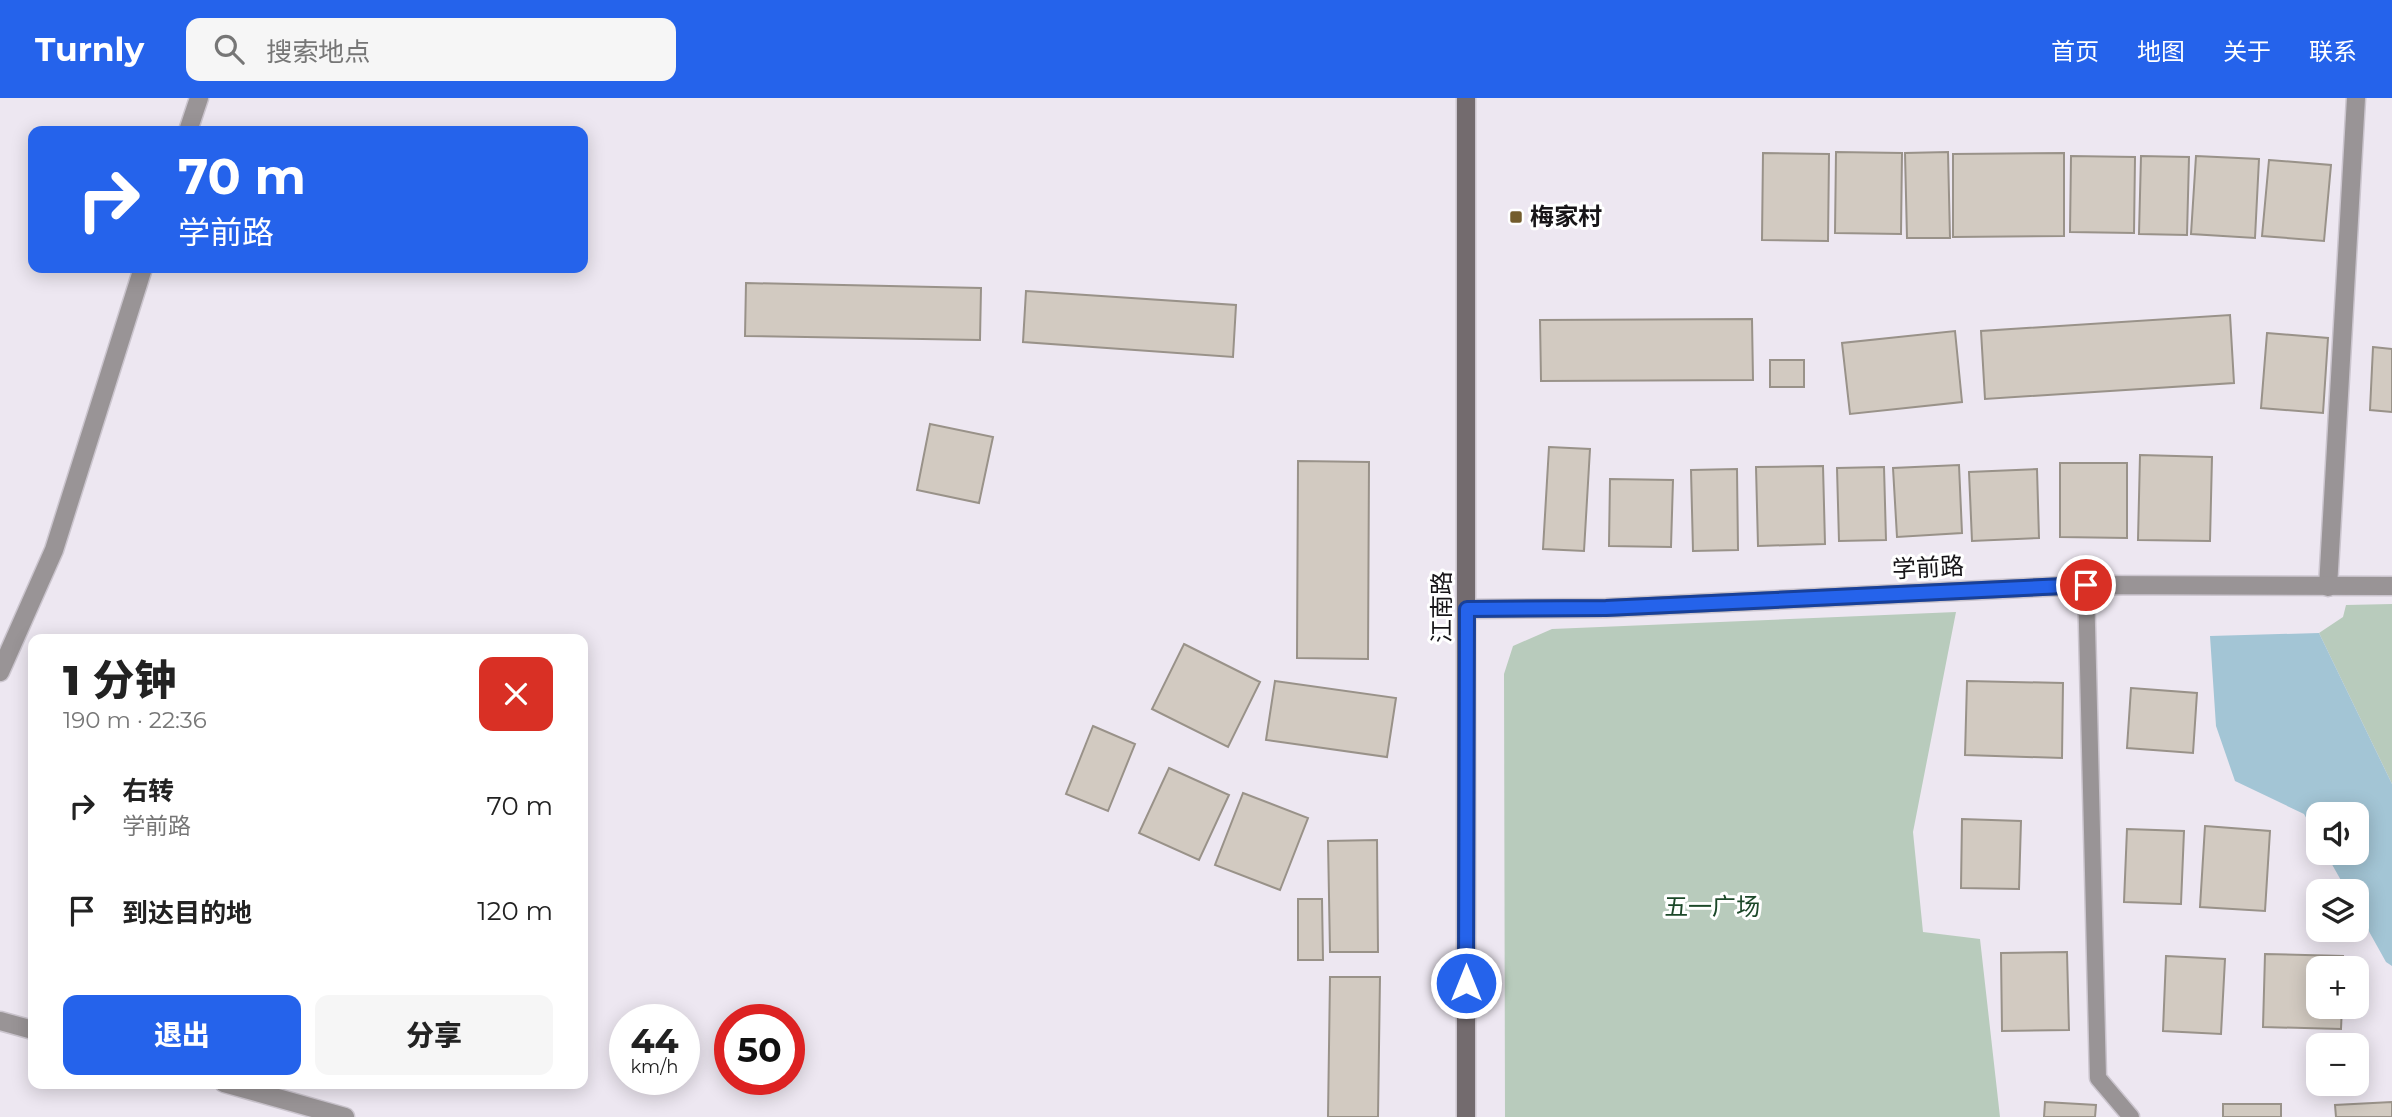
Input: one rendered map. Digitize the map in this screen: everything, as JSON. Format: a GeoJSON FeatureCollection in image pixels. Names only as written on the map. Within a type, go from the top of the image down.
{"type":"FeatureCollection","features":[{"type":"Feature","properties":{"kind":"main road","name":"江南路"},"geometry":{"type":"LineString","coordinates":[[1466,98],[1466,1117]]}},
{"type":"Feature","properties":{"kind":"street"},"geometry":{"type":"LineString","coordinates":[[190,126],[199,98]]}},
{"type":"Feature","properties":{"kind":"street"},"geometry":{"type":"LineString","coordinates":[[2328,587],[2356,98]]}},
{"type":"Feature","properties":{"kind":"street"},"geometry":{"type":"LineString","coordinates":[[0,672],[54,550],[141,273]]}},
{"type":"Feature","properties":{"kind":"street","name":"学前路"},"geometry":{"type":"LineString","coordinates":[[1467,609],[1606,608],[2086,585],[2392,586]]}},
{"type":"Feature","properties":{"kind":"street"},"geometry":{"type":"LineString","coordinates":[[0,1021],[28,1029]]}},
{"type":"Feature","properties":{"kind":"street"},"geometry":{"type":"LineString","coordinates":[[245,1089],[345,1117]]}},
{"type":"Feature","properties":{"kind":"lane"},"geometry":{"type":"LineString","coordinates":[[2086,585],[2098,1078],[2131,1117]]}},
{"type":"Feature","properties":{"kind":"green space"},"geometry":{"type":"Polygon","coordinates":[[[2392,604],[2392,784],[2319,633],[2343,617],[2346,605],[2392,604]]]}},
{"type":"Feature","properties":{"kind":"green space","name":"五一广场"},"geometry":{"type":"Polygon","coordinates":[[[1956,612],[1913,832],[1923,932],[1980,939],[2000,1117],[1505,1117],[1504,674],[1513,646],[1552,629],[1956,612]]]}},
{"type":"Feature","properties":{"kind":"water"},"geometry":{"type":"Polygon","coordinates":[[[2319,633],[2392,784],[2392,966],[2386,962],[2369,932],[2369,879],[2340,879],[2332,865],[2369,865],[2369,802],[2306,802],[2306,818],[2304,814],[2235,781],[2216,726],[2210,636],[2319,633]]]}},
{"type":"Feature","properties":{"kind":"building"},"geometry":{"type":"Polygon","coordinates":[[[1836,152],[1902,153],[1901,234],[1835,233],[1836,152]]]}},
{"type":"Feature","properties":{"kind":"building"},"geometry":{"type":"Polygon","coordinates":[[[1948,152],[1950,238],[1907,238],[1905,153],[1948,152]]]}},
{"type":"Feature","properties":{"kind":"building"},"geometry":{"type":"Polygon","coordinates":[[[1763,153],[1829,154],[1828,241],[1762,240],[1763,153]]]}},
{"type":"Feature","properties":{"kind":"building"},"geometry":{"type":"Polygon","coordinates":[[[2064,153],[2064,236],[1953,237],[1953,154],[2064,153]]]}},
{"type":"Feature","properties":{"kind":"building"},"geometry":{"type":"Polygon","coordinates":[[[2071,156],[2135,157],[2134,233],[2070,232],[2071,156]]]}},
{"type":"Feature","properties":{"kind":"building"},"geometry":{"type":"Polygon","coordinates":[[[2141,156],[2189,157],[2187,235],[2139,234],[2141,156]]]}},
{"type":"Feature","properties":{"kind":"building"},"geometry":{"type":"Polygon","coordinates":[[[2196,156],[2259,159],[2255,238],[2191,234],[2196,156]]]}},
{"type":"Feature","properties":{"kind":"building"},"geometry":{"type":"Polygon","coordinates":[[[2269,160],[2331,165],[2324,241],[2262,236],[2269,160]]]}},
{"type":"Feature","properties":{"kind":"building"},"geometry":{"type":"Polygon","coordinates":[[[746,283],[981,288],[980,340],[745,336],[746,283]]]}},
{"type":"Feature","properties":{"kind":"building"},"geometry":{"type":"Polygon","coordinates":[[[1026,291],[1236,305],[1233,357],[1023,342],[1026,291]]]}},
{"type":"Feature","properties":{"kind":"building"},"geometry":{"type":"Polygon","coordinates":[[[2230,315],[2234,383],[1985,399],[1981,331],[2230,315]]]}},
{"type":"Feature","properties":{"kind":"building"},"geometry":{"type":"Polygon","coordinates":[[[1752,319],[1753,380],[1541,381],[1540,320],[1752,319]]]}},
{"type":"Feature","properties":{"kind":"building"},"geometry":{"type":"Polygon","coordinates":[[[1955,331],[1962,402],[1850,414],[1842,343],[1955,331]]]}},
{"type":"Feature","properties":{"kind":"building"},"geometry":{"type":"Polygon","coordinates":[[[2267,333],[2328,338],[2323,413],[2261,408],[2267,333]]]}},
{"type":"Feature","properties":{"kind":"building"},"geometry":{"type":"Polygon","coordinates":[[[2373,347],[2392,349],[2392,412],[2370,410],[2373,347]]]}},
{"type":"Feature","properties":{"kind":"building"},"geometry":{"type":"Polygon","coordinates":[[[1770,360],[1804,360],[1804,387],[1770,387],[1770,360]]]}},
{"type":"Feature","properties":{"kind":"building"},"geometry":{"type":"Polygon","coordinates":[[[930,424],[993,437],[979,503],[917,490],[930,424]]]}},
{"type":"Feature","properties":{"kind":"building"},"geometry":{"type":"Polygon","coordinates":[[[1549,447],[1590,449],[1584,551],[1543,549],[1549,447]]]}},
{"type":"Feature","properties":{"kind":"building"},"geometry":{"type":"Polygon","coordinates":[[[2140,455],[2212,457],[2210,541],[2138,540],[2140,455]]]}},
{"type":"Feature","properties":{"kind":"building"},"geometry":{"type":"Polygon","coordinates":[[[1298,461],[1369,462],[1368,659],[1297,658],[1298,461]]]}},
{"type":"Feature","properties":{"kind":"building"},"geometry":{"type":"Polygon","coordinates":[[[2060,463],[2127,463],[2127,538],[2060,537],[2060,463]]]}},
{"type":"Feature","properties":{"kind":"building"},"geometry":{"type":"Polygon","coordinates":[[[1959,465],[1962,533],[1897,537],[1893,468],[1959,465]]]}},
{"type":"Feature","properties":{"kind":"building"},"geometry":{"type":"Polygon","coordinates":[[[1823,466],[1825,544],[1758,546],[1756,467],[1823,466]]]}},
{"type":"Feature","properties":{"kind":"building"},"geometry":{"type":"Polygon","coordinates":[[[1884,467],[1886,540],[1839,541],[1837,468],[1884,467]]]}},
{"type":"Feature","properties":{"kind":"building"},"geometry":{"type":"Polygon","coordinates":[[[1737,469],[1738,550],[1693,551],[1691,470],[1737,469]]]}},
{"type":"Feature","properties":{"kind":"building"},"geometry":{"type":"Polygon","coordinates":[[[2037,469],[2039,538],[1972,541],[1969,472],[2037,469]]]}},
{"type":"Feature","properties":{"kind":"building"},"geometry":{"type":"Polygon","coordinates":[[[1610,479],[1673,480],[1671,547],[1609,546],[1610,479]]]}},
{"type":"Feature","properties":{"kind":"building"},"geometry":{"type":"Polygon","coordinates":[[[1184,644],[1260,682],[1228,747],[1152,709],[1184,644]]]}},
{"type":"Feature","properties":{"kind":"building"},"geometry":{"type":"Polygon","coordinates":[[[1275,681],[1396,698],[1387,757],[1266,740],[1275,681]]]}},
{"type":"Feature","properties":{"kind":"building"},"geometry":{"type":"Polygon","coordinates":[[[1967,681],[2063,683],[2062,758],[1965,755],[1967,681]]]}},
{"type":"Feature","properties":{"kind":"building"},"geometry":{"type":"Polygon","coordinates":[[[2131,688],[2197,693],[2193,753],[2127,748],[2131,688]]]}},
{"type":"Feature","properties":{"kind":"building"},"geometry":{"type":"Polygon","coordinates":[[[1093,726],[1135,744],[1108,811],[1066,794],[1093,726]]]}},
{"type":"Feature","properties":{"kind":"building"},"geometry":{"type":"Polygon","coordinates":[[[1169,768],[1229,795],[1199,860],[1139,833],[1169,768]]]}},
{"type":"Feature","properties":{"kind":"building"},"geometry":{"type":"Polygon","coordinates":[[[1243,793],[1308,818],[1280,890],[1215,865],[1243,793]]]}},
{"type":"Feature","properties":{"kind":"building"},"geometry":{"type":"Polygon","coordinates":[[[1962,819],[2021,821],[2019,889],[1961,888],[1962,819]]]}},
{"type":"Feature","properties":{"kind":"building"},"geometry":{"type":"Polygon","coordinates":[[[2205,826],[2270,831],[2265,911],[2200,907],[2205,826]]]}},
{"type":"Feature","properties":{"kind":"building"},"geometry":{"type":"Polygon","coordinates":[[[2127,829],[2184,831],[2181,904],[2124,902],[2127,829]]]}},
{"type":"Feature","properties":{"kind":"building"},"geometry":{"type":"Polygon","coordinates":[[[1377,840],[1378,952],[1330,952],[1328,841],[1377,840]]]}},
{"type":"Feature","properties":{"kind":"building"},"geometry":{"type":"Polygon","coordinates":[[[1298,899],[1322,899],[1323,960],[1298,960],[1298,899]]]}},
{"type":"Feature","properties":{"kind":"building"},"geometry":{"type":"Polygon","coordinates":[[[2067,952],[2069,1030],[2002,1031],[2001,953],[2067,952]]]}},
{"type":"Feature","properties":{"kind":"building"},"geometry":{"type":"Polygon","coordinates":[[[2265,954],[2343,956],[2306,956],[2306,1019],[2341,1019],[2341,1029],[2263,1027],[2265,954]]]}},
{"type":"Feature","properties":{"kind":"building"},"geometry":{"type":"Polygon","coordinates":[[[2166,956],[2225,959],[2221,1034],[2163,1031],[2166,956]]]}},
{"type":"Feature","properties":{"kind":"building"},"geometry":{"type":"Polygon","coordinates":[[[1330,977],[1380,977],[1378,1117],[1328,1117],[1330,977]]]}},
{"type":"Feature","properties":{"kind":"building"},"geometry":{"type":"Polygon","coordinates":[[[2045,1102],[2096,1105],[2095,1117],[2044,1117],[2045,1102]]]}},
{"type":"Feature","properties":{"kind":"building"},"geometry":{"type":"Polygon","coordinates":[[[2392,1102],[2392,1117],[2336,1117],[2335,1105],[2392,1102]]]}},
{"type":"Feature","properties":{"kind":"building"},"geometry":{"type":"Polygon","coordinates":[[[2223,1104],[2281,1104],[2281,1117],[2223,1117],[2223,1104]]]}},
{"type":"Feature","properties":{"kind":"place","name":"梅家村"},"geometry":{"type":"Point","coordinates":[1516,217]}},
{"type":"Feature","properties":{"kind":"route"},"geometry":{"type":"LineString","coordinates":[[1466,983],[1467,609],[1606,608],[2086,585]]}}]}
